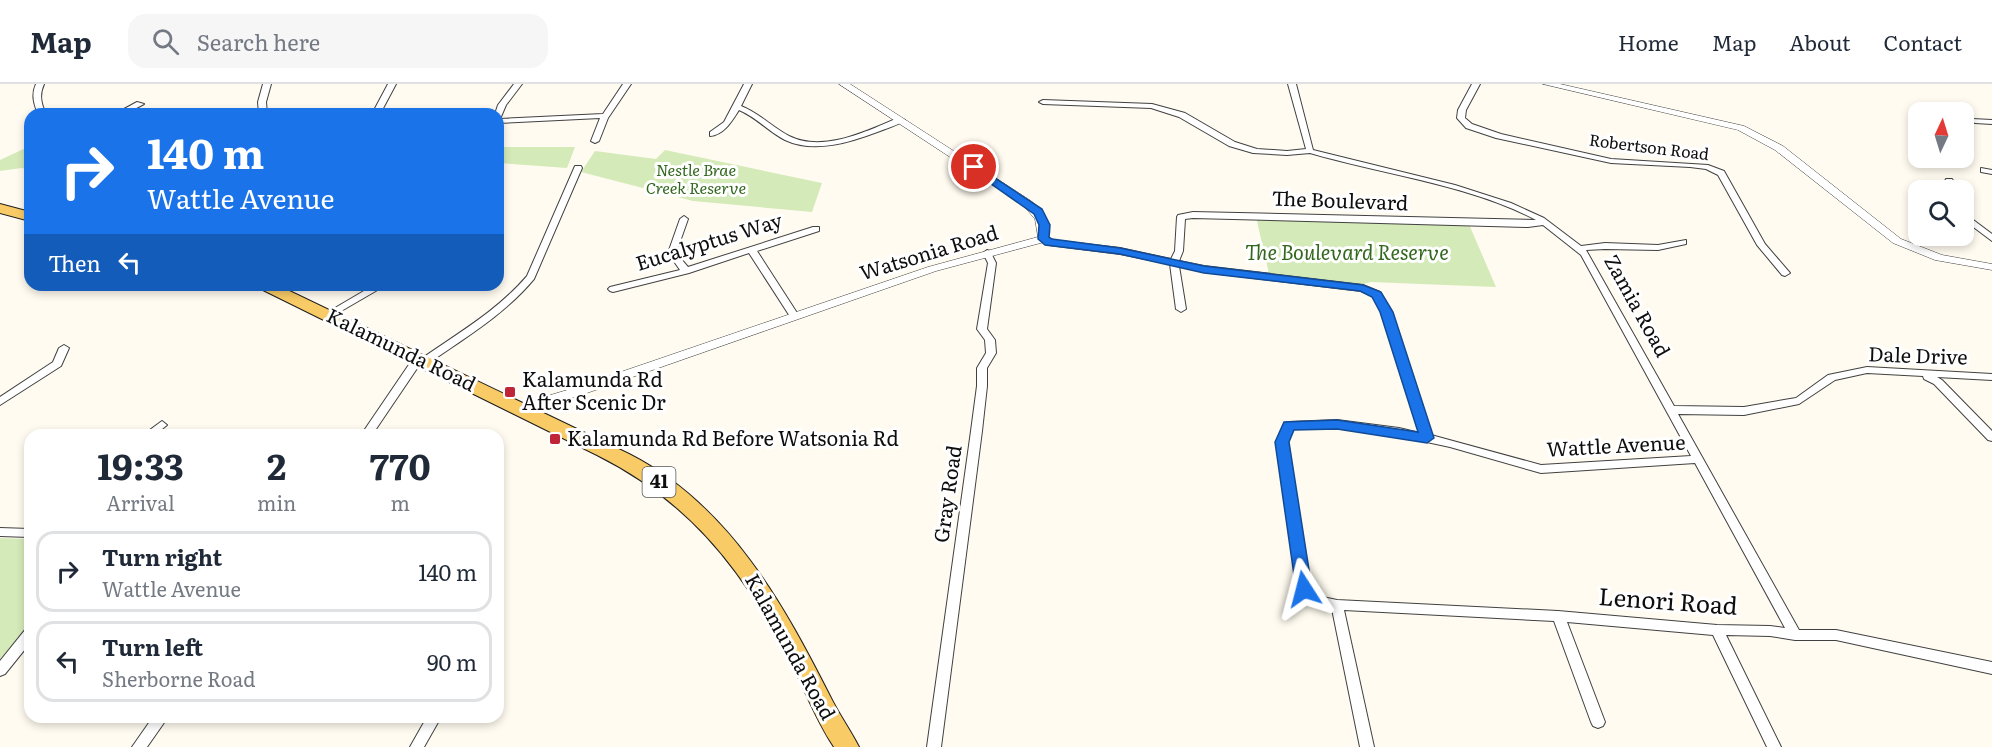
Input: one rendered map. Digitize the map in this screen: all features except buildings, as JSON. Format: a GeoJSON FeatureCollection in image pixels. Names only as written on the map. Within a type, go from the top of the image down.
{"type":"FeatureCollection","features":[{"type":"Feature","properties":{"kind":"main road"},"geometry":{"type":"LineString","coordinates":[[0,208],[24,215]]}},
{"type":"Feature","properties":{"kind":"main road","name":"Kalamunda Road"},"geometry":{"type":"LineString","coordinates":[[278,291],[541,417],[650,475],[687,503],[722,537],[743,563],[792,643],[833,724],[848,747]]}},
{"type":"Feature","properties":{"kind":"street"},"geometry":{"type":"LineString","coordinates":[[39,108],[36,94],[40,84]]}},
{"type":"Feature","properties":{"kind":"street"},"geometry":{"type":"LineString","coordinates":[[262,108],[267,84]]}},
{"type":"Feature","properties":{"kind":"street"},"geometry":{"type":"LineString","coordinates":[[379,108],[392,84]]}},
{"type":"Feature","properties":{"kind":"street"},"geometry":{"type":"LineString","coordinates":[[501,108],[518,84]]}},
{"type":"Feature","properties":{"kind":"street"},"geometry":{"type":"LineString","coordinates":[[595,141],[606,116],[627,84]]}},
{"type":"Feature","properties":{"kind":"street"},"geometry":{"type":"LineString","coordinates":[[713,134],[727,123],[748,84]]}},
{"type":"Feature","properties":{"kind":"street"},"geometry":{"type":"LineString","coordinates":[[844,84],[1027,203],[1038,212],[1045,225],[1044,239],[1060,244],[1120,251],[1204,269],[1363,288],[1377,294],[1386,312],[1427,438]]}},
{"type":"Feature","properties":{"kind":"street"},"geometry":{"type":"LineString","coordinates":[[1292,84],[1310,151]]}},
{"type":"Feature","properties":{"kind":"street","name":"Robertson Road"},"geometry":{"type":"LineString","coordinates":[[1476,84],[1462,110],[1461,118],[1470,126],[1499,136],[1611,161],[1689,165],[1721,173],[1728,181],[1761,245],[1785,273]]}},
{"type":"Feature","properties":{"kind":"street"},"geometry":{"type":"LineString","coordinates":[[1548,84],[1701,117],[1741,128],[1779,148],[1897,241],[1940,258],[1992,267]]}},
{"type":"Feature","properties":{"kind":"street","name":"Zamia Road"},"geometry":{"type":"LineString","coordinates":[[1043,102],[1152,106],[1182,115],[1232,144],[1256,151],[1287,153],[1310,151],[1470,193],[1535,216],[1544,222],[1585,254],[1796,635]]}},
{"type":"Feature","properties":{"kind":"street"},"geometry":{"type":"LineString","coordinates":[[132,108],[140,104]]}},
{"type":"Feature","properties":{"kind":"street"},"geometry":{"type":"LineString","coordinates":[[737,106],[749,111],[790,139],[803,142],[850,139],[901,120]]}},
{"type":"Feature","properties":{"kind":"street"},"geometry":{"type":"LineString","coordinates":[[504,121],[606,116]]}},
{"type":"Feature","properties":{"kind":"street"},"geometry":{"type":"LineString","coordinates":[[1975,121],[1992,122]]}},
{"type":"Feature","properties":{"kind":"street"},"geometry":{"type":"LineString","coordinates":[[370,429],[402,382],[424,368],[425,362],[494,315],[531,277],[578,168]]}},
{"type":"Feature","properties":{"kind":"street","name":"The Boulevard"},"geometry":{"type":"LineString","coordinates":[[1174,262],[1179,251],[1181,217],[1193,215],[1527,224],[1544,222]]}},
{"type":"Feature","properties":{"kind":"street"},"geometry":{"type":"LineString","coordinates":[[684,219],[672,253],[686,271]]}},
{"type":"Feature","properties":{"kind":"street"},"geometry":{"type":"LineString","coordinates":[[1974,224],[1992,238]]}},
{"type":"Feature","properties":{"kind":"street","name":"Eucalyptus Way"},"geometry":{"type":"LineString","coordinates":[[613,289],[686,271],[816,229]]}},
{"type":"Feature","properties":{"kind":"street","name":"Watsonia Road"},"geometry":{"type":"LineString","coordinates":[[522,408],[579,391],[932,269],[1044,239]]}},
{"type":"Feature","properties":{"kind":"street"},"geometry":{"type":"LineString","coordinates":[[1580,249],[1594,245],[1659,248],[1683,242]]}},
{"type":"Feature","properties":{"kind":"street"},"geometry":{"type":"LineString","coordinates":[[752,249],[794,316]]}},
{"type":"Feature","properties":{"kind":"street","name":"Gray Road"},"geometry":{"type":"LineString","coordinates":[[934,747],[953,589],[970,484],[982,386],[980,372],[990,353],[990,340],[982,329],[992,263],[987,253]]}},
{"type":"Feature","properties":{"kind":"street"},"geometry":{"type":"LineString","coordinates":[[1174,262],[1181,309]]}},
{"type":"Feature","properties":{"kind":"street"},"geometry":{"type":"LineString","coordinates":[[328,315],[370,291]]}},
{"type":"Feature","properties":{"kind":"street"},"geometry":{"type":"LineString","coordinates":[[0,402],[53,368],[60,360],[64,348]]}},
{"type":"Feature","properties":{"kind":"street","name":"Dale Drive"},"geometry":{"type":"LineString","coordinates":[[1672,410],[1744,411],[1799,401],[1832,378],[1867,370],[1992,377]]}},
{"type":"Feature","properties":{"kind":"street"},"geometry":{"type":"LineString","coordinates":[[1922,374],[1938,382],[1992,437]]}},
{"type":"Feature","properties":{"kind":"street","name":"Watsonia Road"},"geometry":{"type":"LineString","coordinates":[[541,417],[550,406],[579,391]]}},
{"type":"Feature","properties":{"kind":"street","name":"Wattle Avenue"},"geometry":{"type":"LineString","coordinates":[[1288,426],[1337,424],[1427,438],[1541,469],[1699,459]]}},
{"type":"Feature","properties":{"kind":"street"},"geometry":{"type":"LineString","coordinates":[[156,429],[162,425]]}},
{"type":"Feature","properties":{"kind":"street","name":"Lenori Road"},"geometry":{"type":"LineString","coordinates":[[1288,426],[1282,442],[1304,589],[1314,600],[1336,605],[1558,616],[1717,630],[1770,631],[1796,635],[1836,635],[1992,668]]}},
{"type":"Feature","properties":{"kind":"street"},"geometry":{"type":"LineString","coordinates":[[0,532],[24,533]]}},
{"type":"Feature","properties":{"kind":"street"},"geometry":{"type":"LineString","coordinates":[[1336,605],[1367,747]]}},
{"type":"Feature","properties":{"kind":"street"},"geometry":{"type":"LineString","coordinates":[[1558,616],[1598,722]]}},
{"type":"Feature","properties":{"kind":"street"},"geometry":{"type":"LineString","coordinates":[[1717,630],[1774,747]]}},
{"type":"Feature","properties":{"kind":"street"},"geometry":{"type":"LineString","coordinates":[[0,670],[24,641]]}},
{"type":"Feature","properties":{"kind":"street"},"geometry":{"type":"LineString","coordinates":[[139,747],[157,723]]}},
{"type":"Feature","properties":{"kind":"street"},"geometry":{"type":"LineString","coordinates":[[417,747],[431,723]]}},
{"type":"Feature","properties":{"kind":"green space"},"geometry":{"type":"Polygon","coordinates":[[[504,147],[575,147],[567,168],[504,163],[504,147]]]}},
{"type":"Feature","properties":{"kind":"green space"},"geometry":{"type":"Polygon","coordinates":[[[24,149],[24,168],[0,171],[0,160],[24,149]]]}},
{"type":"Feature","properties":{"kind":"green space","name":"Nestle Brae Creek Reserve"},"geometry":{"type":"Polygon","coordinates":[[[665,150],[822,183],[812,212],[693,201],[581,172],[595,151],[656,159],[665,150]]]}},
{"type":"Feature","properties":{"kind":"green space","name":"The Boulevard Reserve"},"geometry":{"type":"Polygon","coordinates":[[[1256,217],[1468,222],[1496,287],[1371,282],[1352,287],[1270,278],[1256,217]]]}},
{"type":"Feature","properties":{"kind":"green space"},"geometry":{"type":"Polygon","coordinates":[[[0,538],[24,539],[24,633],[0,661],[0,538]]]}},
{"type":"Feature","properties":{"kind":"place","name":"Kalamunda Rd After Scenic Dr"},"geometry":{"type":"Point","coordinates":[510,392]}},
{"type":"Feature","properties":{"kind":"place","name":"Kalamunda Rd Before Watsonia Rd"},"geometry":{"type":"Point","coordinates":[555,439]}},
{"type":"Feature","properties":{"kind":"route"},"geometry":{"type":"LineString","coordinates":[[974,167],[1010,190],[1038,212],[1045,225],[1044,239],[1049,242],[1120,251],[1204,269],[1287,281],[1363,288],[1377,294],[1386,312],[1427,438],[1337,424],[1288,426],[1282,442],[1304,589]]}}]}
